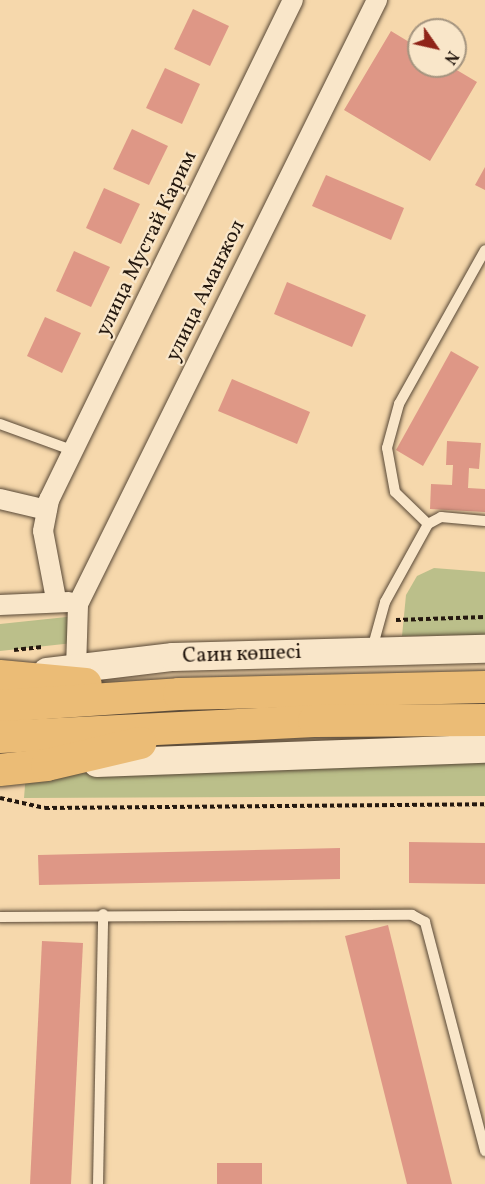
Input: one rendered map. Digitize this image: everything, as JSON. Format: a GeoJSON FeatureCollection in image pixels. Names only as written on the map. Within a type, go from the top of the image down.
{"type":"FeatureCollection","features":[{"type":"Feature","properties":{"kind":"main road","name":"Саин көшесі"},"geometry":{"type":"LineString","coordinates":[[1,686],[76,669],[173,657],[485,649]]}},
{"type":"Feature","properties":{"kind":"main road","name":"Саин көшесі"},"geometry":{"type":"LineString","coordinates":[[1,686],[179,694],[485,687]]}},
{"type":"Feature","properties":{"kind":"main road"},"geometry":{"type":"LineString","coordinates":[[0,737],[314,721],[485,720]]}},
{"type":"Feature","properties":{"kind":"main road"},"geometry":{"type":"LineString","coordinates":[[47,765],[206,728]]}},
{"type":"Feature","properties":{"kind":"main road"},"geometry":{"type":"LineString","coordinates":[[0,770],[47,765],[485,749]]}},
{"type":"Feature","properties":{"kind":"street","name":"улица Мустай Карим"},"geometry":{"type":"LineString","coordinates":[[56,599],[43,531],[47,510],[293,0]]}},
{"type":"Feature","properties":{"kind":"street","name":"улица Аманжол"},"geometry":{"type":"LineString","coordinates":[[78,604],[378,0]]}},
{"type":"Feature","properties":{"kind":"street"},"geometry":{"type":"LineString","coordinates":[[0,499],[47,510]]}},
{"type":"Feature","properties":{"kind":"street"},"geometry":{"type":"LineString","coordinates":[[0,605],[56,599],[78,604],[76,669]]}},
{"type":"Feature","properties":{"kind":"lane"},"geometry":{"type":"LineString","coordinates":[[428,524],[395,492],[387,448],[399,404],[485,250]]}},
{"type":"Feature","properties":{"kind":"lane"},"geometry":{"type":"LineString","coordinates":[[0,424],[74,451]]}},
{"type":"Feature","properties":{"kind":"lane"},"geometry":{"type":"LineString","coordinates":[[371,651],[385,602],[428,524],[441,517],[485,521]]}},
{"type":"Feature","properties":{"kind":"lane"},"geometry":{"type":"LineString","coordinates":[[0,916],[389,912],[425,922],[485,1151]]}},
{"type":"Feature","properties":{"kind":"lane"},"geometry":{"type":"LineString","coordinates":[[98,1184],[103,914]]}},
{"type":"Feature","properties":{"kind":"path"},"geometry":{"type":"LineString","coordinates":[[0,798],[45,808],[485,804]]}},
{"type":"Feature","properties":{"kind":"green space"},"geometry":{"type":"Polygon","coordinates":[[[434,568],[485,572],[485,635],[402,636],[406,595],[417,576],[434,568]]]}},
{"type":"Feature","properties":{"kind":"green space"},"geometry":{"type":"Polygon","coordinates":[[[76,616],[73,643],[0,651],[0,624],[76,616]]]}},
{"type":"Feature","properties":{"kind":"green space"},"geometry":{"type":"Polygon","coordinates":[[[485,761],[485,796],[24,798],[26,773],[485,761]]]}},
{"type":"Feature","properties":{"kind":"building"},"geometry":{"type":"Polygon","coordinates":[[[193,9],[229,26],[210,66],[174,49],[193,9]]]}},
{"type":"Feature","properties":{"kind":"building"},"geometry":{"type":"Polygon","coordinates":[[[391,31],[407,41],[407,78],[467,78],[467,76],[477,82],[430,161],[344,110],[391,31]]]}},
{"type":"Feature","properties":{"kind":"building"},"geometry":{"type":"Polygon","coordinates":[[[165,68],[200,84],[182,124],[146,108],[165,68]]]}},
{"type":"Feature","properties":{"kind":"building"},"geometry":{"type":"Polygon","coordinates":[[[132,129],[168,146],[149,185],[113,169],[132,129]]]}},
{"type":"Feature","properties":{"kind":"building"},"geometry":{"type":"Polygon","coordinates":[[[485,167],[485,190],[475,185],[485,167]]]}},
{"type":"Feature","properties":{"kind":"building"},"geometry":{"type":"Polygon","coordinates":[[[326,175],[404,208],[391,240],[312,206],[326,175]]]}},
{"type":"Feature","properties":{"kind":"building"},"geometry":{"type":"Polygon","coordinates":[[[104,188],[140,204],[121,244],[86,228],[104,188]]]}},
{"type":"Feature","properties":{"kind":"building"},"geometry":{"type":"Polygon","coordinates":[[[74,251],[110,267],[91,307],[56,291],[74,251]]]}},
{"type":"Feature","properties":{"kind":"building"},"geometry":{"type":"Polygon","coordinates":[[[287,282],[366,315],[352,347],[274,314],[287,282]]]}},
{"type":"Feature","properties":{"kind":"building"},"geometry":{"type":"Polygon","coordinates":[[[45,317],[81,333],[62,373],[27,356],[45,317]]]}},
{"type":"Feature","properties":{"kind":"building"},"geometry":{"type":"Polygon","coordinates":[[[451,351],[479,367],[423,466],[396,450],[451,351]]]}},
{"type":"Feature","properties":{"kind":"building"},"geometry":{"type":"Polygon","coordinates":[[[232,379],[310,412],[297,444],[218,411],[232,379]]]}},
{"type":"Feature","properties":{"kind":"building"},"geometry":{"type":"Polygon","coordinates":[[[447,441],[481,443],[479,469],[469,468],[468,488],[485,489],[485,512],[430,509],[431,484],[452,485],[453,465],[446,465],[447,441]]]}},
{"type":"Feature","properties":{"kind":"building"},"geometry":{"type":"Polygon","coordinates":[[[409,842],[485,843],[485,884],[409,883],[409,842]]]}},
{"type":"Feature","properties":{"kind":"building"},"geometry":{"type":"Polygon","coordinates":[[[340,848],[340,879],[39,885],[38,855],[340,848]]]}},
{"type":"Feature","properties":{"kind":"building"},"geometry":{"type":"Polygon","coordinates":[[[388,925],[452,1184],[407,1184],[345,936],[388,925]]]}},
{"type":"Feature","properties":{"kind":"building"},"geometry":{"type":"Polygon","coordinates":[[[42,941],[83,943],[71,1184],[30,1184],[42,941]]]}},
{"type":"Feature","properties":{"kind":"building"},"geometry":{"type":"Polygon","coordinates":[[[217,1163],[262,1163],[262,1184],[217,1184],[217,1163]]]}}]}
